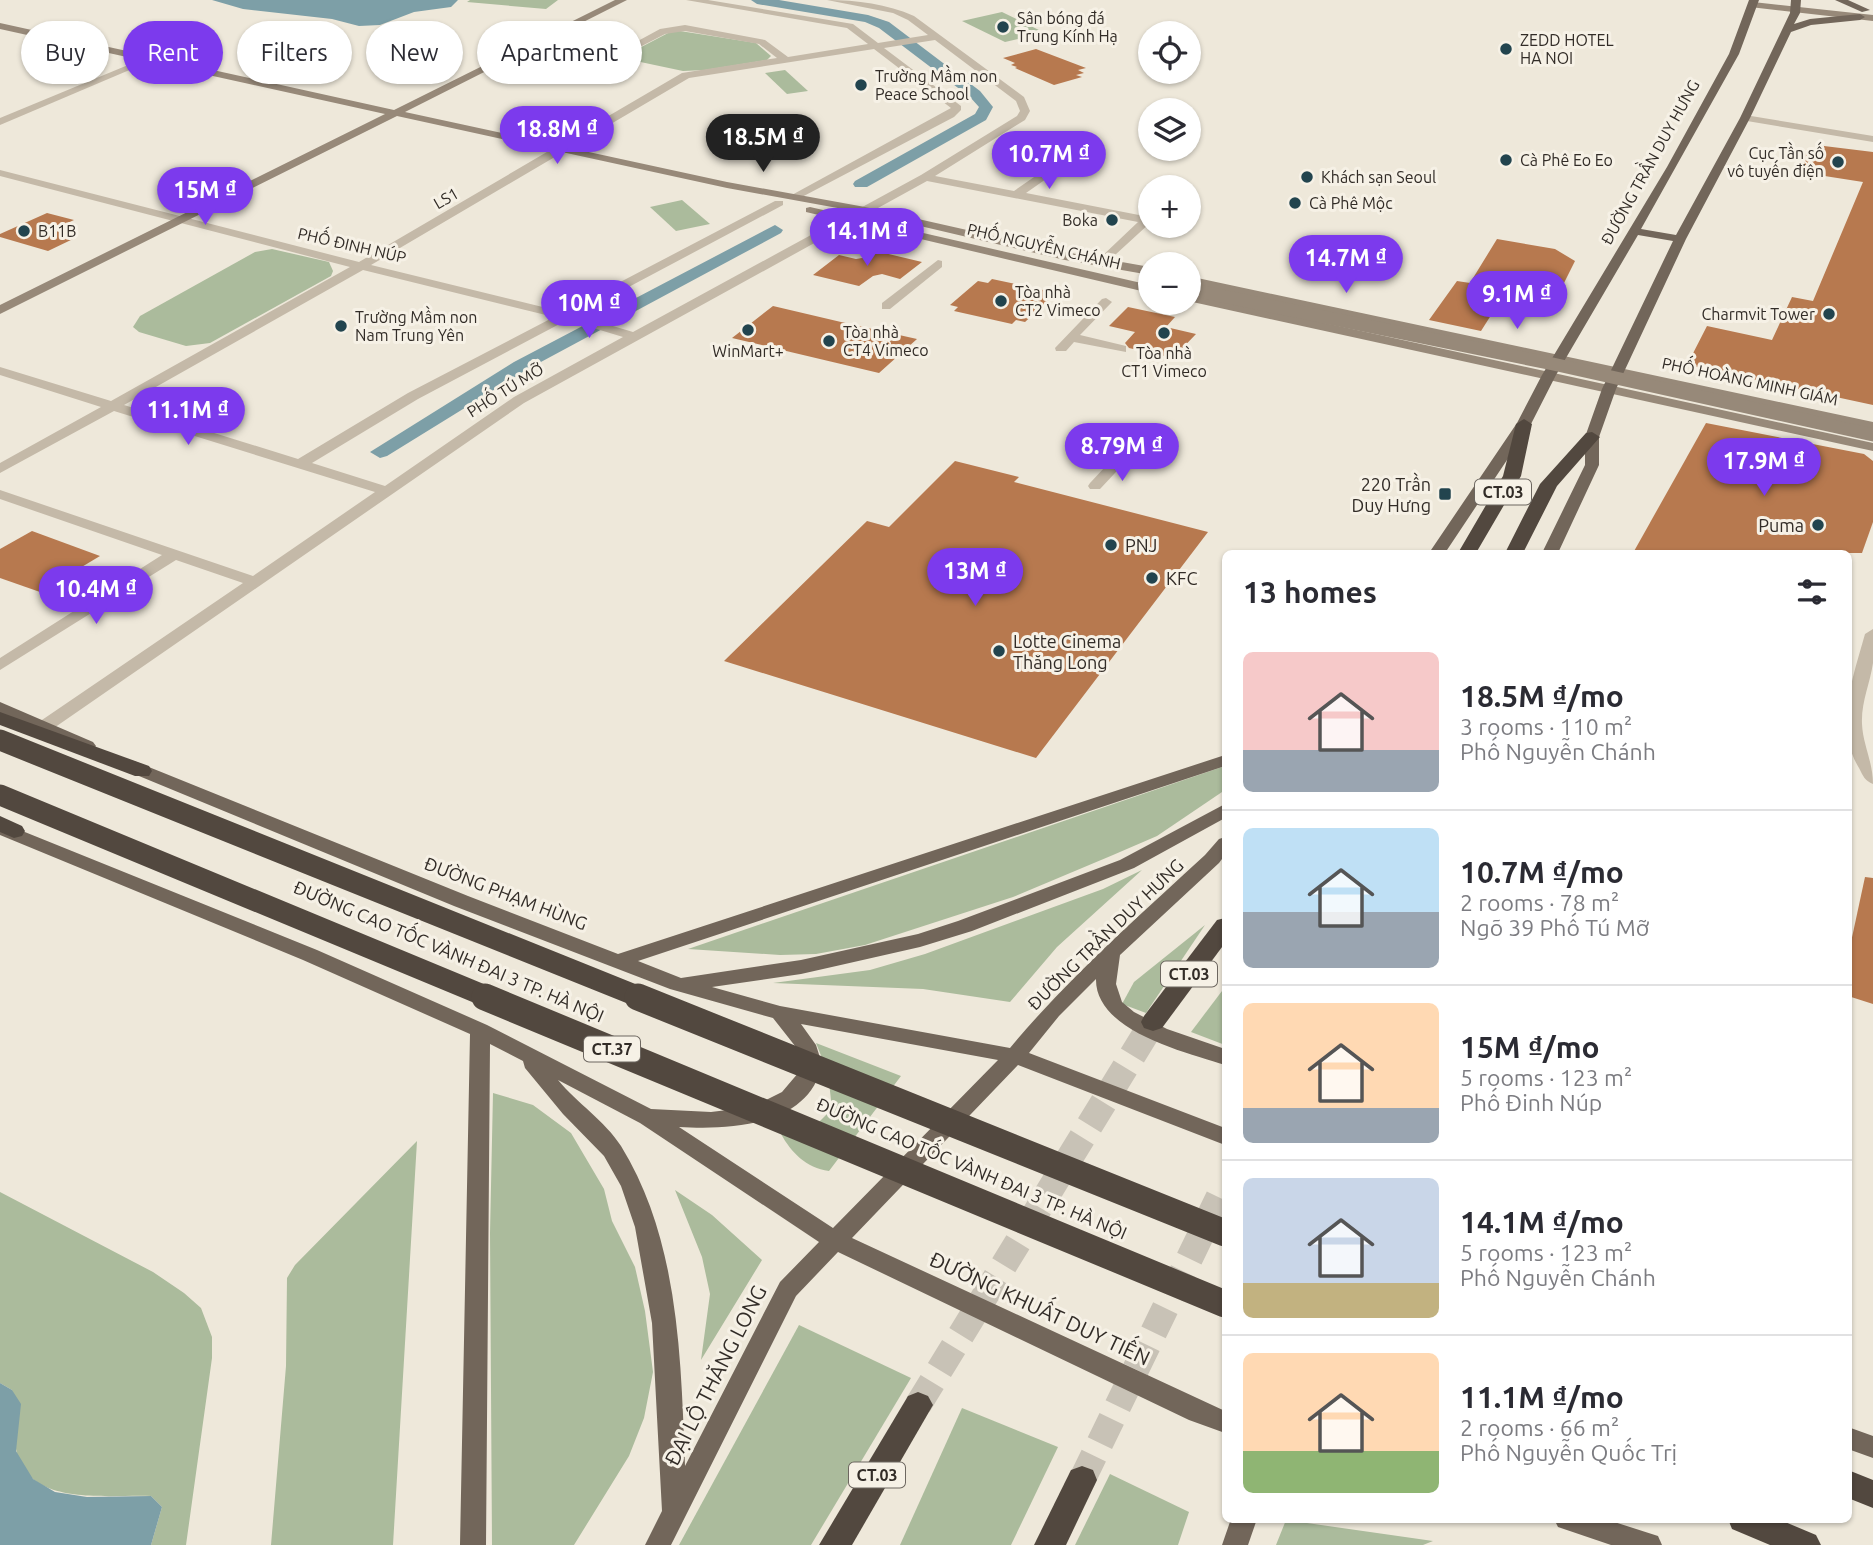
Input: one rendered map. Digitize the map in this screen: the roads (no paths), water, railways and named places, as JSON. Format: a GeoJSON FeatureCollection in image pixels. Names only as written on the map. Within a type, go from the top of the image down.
{"type":"FeatureCollection","features":[{"type":"Feature","properties":{"kind":"highway","name":"CT.03"},"geometry":{"type":"LineString","coordinates":[[1469,550],[1512,476],[1524,424]]}},
{"type":"Feature","properties":{"kind":"highway","name":"CT.03"},"geometry":{"type":"LineString","coordinates":[[1516,550],[1549,484],[1592,437]]}},
{"type":"Feature","properties":{"kind":"highway"},"geometry":{"type":"LineString","coordinates":[[0,718],[142,771]]}},
{"type":"Feature","properties":{"kind":"highway","name":"ĐƯỜNG CAO TỐC VÀNH ĐAI 3 TP. HÀ NỘI"},"geometry":{"type":"LineString","coordinates":[[0,740],[1222,1232]]}},
{"type":"Feature","properties":{"kind":"highway","name":"ĐƯỜNG CAO TỐC VÀNH ĐAI 3 TP. HÀ NỘI"},"geometry":{"type":"LineString","coordinates":[[0,794],[1222,1303]]}},
{"type":"Feature","properties":{"kind":"highway","name":"CT.03"},"geometry":{"type":"LineString","coordinates":[[1153,1022],[1222,930]]}},
{"type":"Feature","properties":{"kind":"highway","name":"CT.03"},"geometry":{"type":"LineString","coordinates":[[835,1545],[918,1405]]}},
{"type":"Feature","properties":{"kind":"highway"},"geometry":{"type":"LineString","coordinates":[[1050,1545],[1082,1480]]}},
{"type":"Feature","properties":{"kind":"highway"},"geometry":{"type":"LineString","coordinates":[[1852,1486],[1873,1494]]}},
{"type":"Feature","properties":{"kind":"highway"},"geometry":{"type":"LineString","coordinates":[[1753,1523],[1805,1545]]}},
{"type":"Feature","properties":{"kind":"main road"},"geometry":{"type":"LineString","coordinates":[[1840,0],[1866,13]]}},
{"type":"Feature","properties":{"kind":"main road","name":"ĐƯỜNG TRẦN DUY HƯNG"},"geometry":{"type":"LineString","coordinates":[[1439,550],[1524,424],[1549,375],[1734,54],[1754,2]]}},
{"type":"Feature","properties":{"kind":"main road"},"geometry":{"type":"LineString","coordinates":[[1551,550],[1592,465],[1592,437],[1609,388],[1680,239],[1745,118],[1796,4]]}},
{"type":"Feature","properties":{"kind":"main road"},"geometry":{"type":"LineString","coordinates":[[1786,31],[1811,22],[1866,13]]}},
{"type":"Feature","properties":{"kind":"main road"},"geometry":{"type":"LineString","coordinates":[[1634,230],[1680,239]]}},
{"type":"Feature","properties":{"kind":"main road","name":"ĐƯỜNG PHẠM HÙNG"},"geometry":{"type":"LineString","coordinates":[[0,707],[142,771],[448,896],[677,984],[780,1013],[1015,1056]]}},
{"type":"Feature","properties":{"kind":"main road"},"geometry":{"type":"LineString","coordinates":[[617,961],[1222,761]]}},
{"type":"Feature","properties":{"kind":"main road"},"geometry":{"type":"LineString","coordinates":[[677,984],[801,967],[920,940],[965,926],[1127,864],[1222,812]]}},
{"type":"Feature","properties":{"kind":"main road"},"geometry":{"type":"LineString","coordinates":[[5,827],[310,955],[480,1030],[648,1116],[788,1212],[834,1240]]}},
{"type":"Feature","properties":{"kind":"main road","name":"ĐƯỜNG TRẦN DUY HƯNG"},"geometry":{"type":"LineString","coordinates":[[834,1240],[1015,1056],[1052,1011],[1222,847]]}},
{"type":"Feature","properties":{"kind":"main road"},"geometry":{"type":"LineString","coordinates":[[1111,952],[1106,974],[1108,994],[1121,1013],[1144,1026],[1222,1056]]}},
{"type":"Feature","properties":{"kind":"main road"},"geometry":{"type":"LineString","coordinates":[[648,1116],[728,1120],[760,1113],[782,1103],[798,1091],[811,1072],[812,1059],[808,1048],[780,1013]]}},
{"type":"Feature","properties":{"kind":"main road"},"geometry":{"type":"LineString","coordinates":[[473,1545],[480,1030]]}},
{"type":"Feature","properties":{"kind":"main road"},"geometry":{"type":"LineString","coordinates":[[526,1055],[569,1106],[611,1149],[635,1196],[649,1241],[661,1305],[669,1385],[675,1513]]}},
{"type":"Feature","properties":{"kind":"main road"},"geometry":{"type":"LineString","coordinates":[[1015,1056],[1222,1136]]}},
{"type":"Feature","properties":{"kind":"main road","name":"ĐẠI LỘ THĂNG LONG"},"geometry":{"type":"LineString","coordinates":[[658,1545],[788,1289],[834,1240]]}},
{"type":"Feature","properties":{"kind":"main road","name":"ĐƯỜNG KHUẤT DUY TIẾN"},"geometry":{"type":"LineString","coordinates":[[834,1240],[1222,1421]]}},
{"type":"Feature","properties":{"kind":"main road"},"geometry":{"type":"LineString","coordinates":[[1852,1439],[1873,1447]]}},
{"type":"Feature","properties":{"kind":"main road"},"geometry":{"type":"LineString","coordinates":[[1235,1545],[1243,1523]]}},
{"type":"Feature","properties":{"kind":"main road"},"geometry":{"type":"LineString","coordinates":[[1594,1523],[1649,1545]]}},
{"type":"Feature","properties":{"kind":"street"},"geometry":{"type":"LineString","coordinates":[[0,310],[622,0]]}},
{"type":"Feature","properties":{"kind":"street"},"geometry":{"type":"LineString","coordinates":[[691,0],[846,25],[953,103],[957,110],[796,195]]}},
{"type":"Feature","properties":{"kind":"street","name":"PHỐ TÚ MỠ"},"geometry":{"type":"LineString","coordinates":[[45,726],[519,400],[925,177],[1018,121],[1025,111],[1023,103],[1013,93],[904,14],[832,0]]}},
{"type":"Feature","properties":{"kind":"street"},"geometry":{"type":"LineString","coordinates":[[1784,0],[1796,4]]}},
{"type":"Feature","properties":{"kind":"street"},"geometry":{"type":"LineString","coordinates":[[1754,2],[1796,4],[1866,13],[1873,18]]}},
{"type":"Feature","properties":{"kind":"street","name":"PHỐ NGUYỄN CHÁNH"},"geometry":{"type":"LineString","coordinates":[[0,26],[123,54]]}},
{"type":"Feature","properties":{"kind":"street"},"geometry":{"type":"LineString","coordinates":[[642,42],[663,31],[678,28],[762,42],[786,60]]}},
{"type":"Feature","properties":{"kind":"street","name":"LS1"},"geometry":{"type":"LineString","coordinates":[[0,469],[362,265],[687,75],[936,37]]}},
{"type":"Feature","properties":{"kind":"street"},"geometry":{"type":"LineString","coordinates":[[0,122],[123,70]]}},
{"type":"Feature","properties":{"kind":"street","name":"PHỐ NGUYỄN CHÁNH"},"geometry":{"type":"LineString","coordinates":[[223,76],[727,185],[796,195],[1065,256],[1098,266],[1138,270]]}},
{"type":"Feature","properties":{"kind":"street"},"geometry":{"type":"LineString","coordinates":[[1745,118],[1873,139]]}},
{"type":"Feature","properties":{"kind":"street"},"geometry":{"type":"LineString","coordinates":[[1016,195],[1054,167],[1079,172]]}},
{"type":"Feature","properties":{"kind":"street","name":"PHỐ ĐINH NÚP"},"geometry":{"type":"LineString","coordinates":[[0,173],[568,316],[632,336]]}},
{"type":"Feature","properties":{"kind":"street"},"geometry":{"type":"LineString","coordinates":[[925,177],[1138,216]]}},
{"type":"Feature","properties":{"kind":"street","name":"PHỐ NGUYỄN CHÁNH"},"geometry":{"type":"LineString","coordinates":[[727,185],[740,193],[779,203],[1138,286]]}},
{"type":"Feature","properties":{"kind":"street","name":"PHỐ TÚ MỠ"},"geometry":{"type":"LineString","coordinates":[[300,464],[413,396],[779,203]]}},
{"type":"Feature","properties":{"kind":"street"},"geometry":{"type":"LineString","coordinates":[[1098,266],[1138,228]]}},
{"type":"Feature","properties":{"kind":"street"},"geometry":{"type":"LineString","coordinates":[[886,306],[938,264]]}},
{"type":"Feature","properties":{"kind":"street"},"geometry":{"type":"LineString","coordinates":[[1052,265],[1098,266],[1138,278]]}},
{"type":"Feature","properties":{"kind":"street"},"geometry":{"type":"LineString","coordinates":[[1201,283],[1560,357]]}},
{"type":"Feature","properties":{"kind":"street"},"geometry":{"type":"LineString","coordinates":[[1201,292],[1553,364],[1873,435]]}},
{"type":"Feature","properties":{"kind":"street"},"geometry":{"type":"LineString","coordinates":[[1201,301],[1873,447]]}},
{"type":"Feature","properties":{"kind":"street"},"geometry":{"type":"LineString","coordinates":[[1060,348],[1106,302]]}},
{"type":"Feature","properties":{"kind":"street"},"geometry":{"type":"LineString","coordinates":[[1071,337],[1121,349]]}},
{"type":"Feature","properties":{"kind":"street"},"geometry":{"type":"LineString","coordinates":[[1443,352],[1476,349],[1478,346],[1466,338]]}},
{"type":"Feature","properties":{"kind":"street","name":"PHỐ HOÀNG MINH GIÁM"},"geometry":{"type":"LineString","coordinates":[[1560,357],[1873,426]]}},
{"type":"Feature","properties":{"kind":"street"},"geometry":{"type":"LineString","coordinates":[[0,371],[387,491]]}},
{"type":"Feature","properties":{"kind":"street"},"geometry":{"type":"LineString","coordinates":[[1692,408],[1679,402],[1675,397],[1678,393],[1708,391]]}},
{"type":"Feature","properties":{"kind":"street"},"geometry":{"type":"LineString","coordinates":[[1095,486],[1124,456]]}},
{"type":"Feature","properties":{"kind":"street"},"geometry":{"type":"LineString","coordinates":[[0,494],[255,582]]}},
{"type":"Feature","properties":{"kind":"street"},"geometry":{"type":"LineString","coordinates":[[0,665],[173,555]]}},
{"type":"Feature","properties":{"kind":"street"},"geometry":{"type":"LineString","coordinates":[[1873,634],[1853,712],[1854,744],[1873,778]]}},
{"type":"Feature","properties":{"kind":"water"},"geometry":{"type":"Polygon","coordinates":[[[212,0],[458,0],[451,7],[414,12],[390,21],[366,21],[366,26],[359,26],[352,24],[352,21],[243,9],[212,0]]]}},
{"type":"Feature","properties":{"kind":"water"},"geometry":{"type":"Polygon","coordinates":[[[0,1383],[12,1390],[21,1404],[16,1451],[33,1479],[55,1492],[87,1497],[151,1496],[162,1507],[151,1545],[0,1545],[0,1383]]]}},
{"type":"Feature","properties":{"kind":"waterway"},"geometry":{"type":"LineString","coordinates":[[757,0],[868,19],[884,25],[975,94],[986,107],[981,117],[861,184]]}},
{"type":"Feature","properties":{"kind":"waterway"},"geometry":{"type":"LineString","coordinates":[[380,452],[520,366],[775,230]]}},
{"type":"Feature","properties":{"kind":"tunnel"},"geometry":{"type":"LineString","coordinates":[[918,1405],[1153,1022]]}},
{"type":"Feature","properties":{"kind":"tunnel"},"geometry":{"type":"LineString","coordinates":[[1082,1480],[1222,1191]]}},
{"type":"Feature","properties":{"kind":"place","name":"Sân bóng đá Trung Kính Hạ"},"geometry":{"type":"Point","coordinates":[1003,27]}},
{"type":"Feature","properties":{"kind":"place","name":"ZEDD HOTEL HA NOI"},"geometry":{"type":"Point","coordinates":[1506,49]}},
{"type":"Feature","properties":{"kind":"place","name":"Trường Mầm non Peace School"},"geometry":{"type":"Point","coordinates":[861,85]}},
{"type":"Feature","properties":{"kind":"place","name":"Cà Phê Eo Eo"},"geometry":{"type":"Point","coordinates":[1506,160]}},
{"type":"Feature","properties":{"kind":"place","name":"Cục Tần số vô tuyến điện"},"geometry":{"type":"Point","coordinates":[1838,162]}},
{"type":"Feature","properties":{"kind":"place","name":"Khách sạn Seoul"},"geometry":{"type":"Point","coordinates":[1307,177]}},
{"type":"Feature","properties":{"kind":"place","name":"Cà Phê Mộc"},"geometry":{"type":"Point","coordinates":[1295,203]}},
{"type":"Feature","properties":{"kind":"place","name":"Boka"},"geometry":{"type":"Point","coordinates":[1112,220]}},
{"type":"Feature","properties":{"kind":"place","name":"B11B"},"geometry":{"type":"Point","coordinates":[24,231]}},
{"type":"Feature","properties":{"kind":"place","name":"Tòa nhà CT2 Vimeco"},"geometry":{"type":"Point","coordinates":[1001,301]}},
{"type":"Feature","properties":{"kind":"place","name":"Charmvit Tower"},"geometry":{"type":"Point","coordinates":[1829,314]}},
{"type":"Feature","properties":{"kind":"place","name":"Trường Mầm non Nam Trung Yên"},"geometry":{"type":"Point","coordinates":[341,326]}},
{"type":"Feature","properties":{"kind":"place","name":"WinMart+"},"geometry":{"type":"Point","coordinates":[748,330]}},
{"type":"Feature","properties":{"kind":"place","name":"Tòa nhà CT1 Vimeco"},"geometry":{"type":"Point","coordinates":[1164,333]}},
{"type":"Feature","properties":{"kind":"place","name":"Tòa nhà CT4 Vimeco"},"geometry":{"type":"Point","coordinates":[829,341]}},
{"type":"Feature","properties":{"kind":"place","name":"220 Trần Duy Hưng"},"geometry":{"type":"Point","coordinates":[1445,494]}},
{"type":"Feature","properties":{"kind":"place","name":"Puma"},"geometry":{"type":"Point","coordinates":[1818,525]}},
{"type":"Feature","properties":{"kind":"place","name":"PNJ"},"geometry":{"type":"Point","coordinates":[1111,545]}},
{"type":"Feature","properties":{"kind":"place","name":"KFC"},"geometry":{"type":"Point","coordinates":[1152,578]}},
{"type":"Feature","properties":{"kind":"place","name":"Lotte Cinema Thăng Long"},"geometry":{"type":"Point","coordinates":[999,651]}}]}
